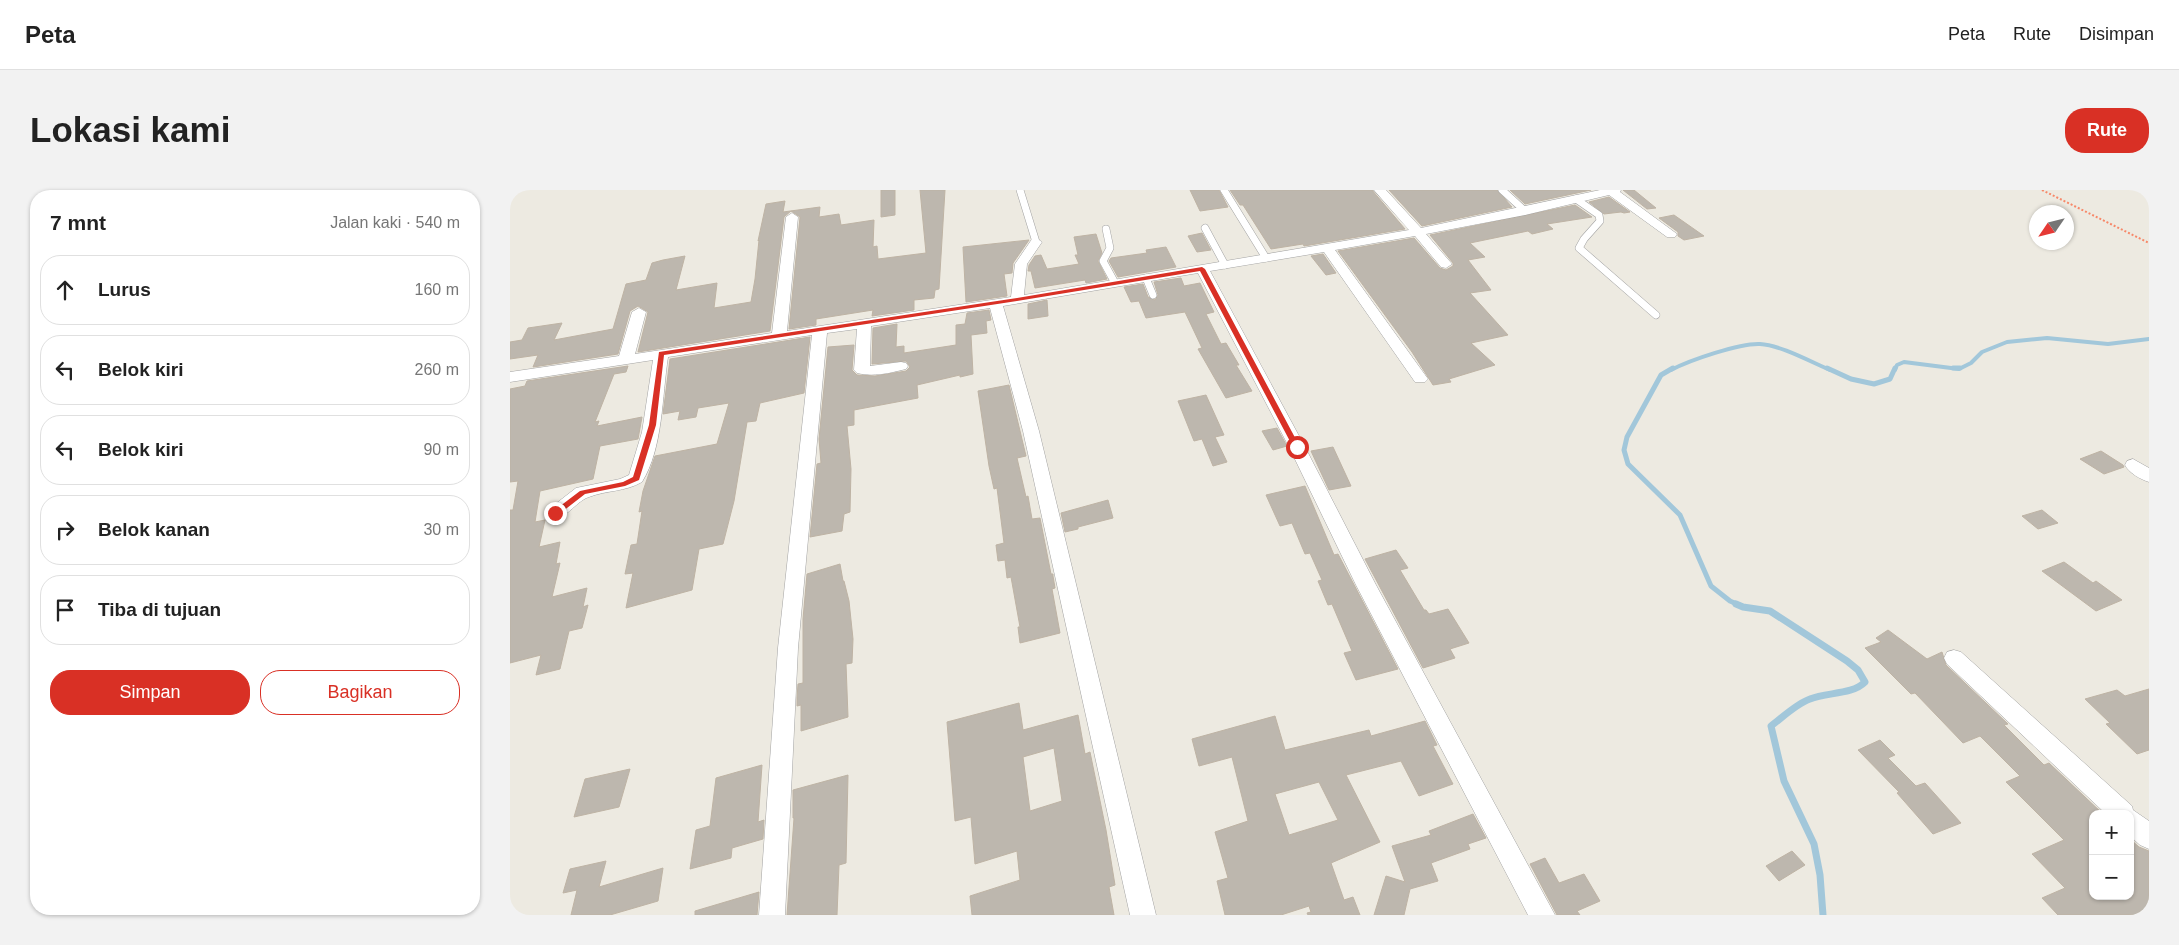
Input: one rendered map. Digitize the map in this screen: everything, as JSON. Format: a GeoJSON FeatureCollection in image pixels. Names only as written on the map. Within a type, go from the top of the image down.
{"type":"FeatureCollection","features":[{"type":"Feature","properties":{"kind":"street"},"geometry":{"type":"LineString","coordinates":[[1380,190],[1446,264]]}},
{"type":"Feature","properties":{"kind":"street"},"geometry":{"type":"LineString","coordinates":[[510,377],[1017,300],[1202,269],[1419,232],[1613,191],[1671,234]]}},
{"type":"Feature","properties":{"kind":"street"},"geometry":{"type":"LineString","coordinates":[[779,336],[792,217]]}},
{"type":"Feature","properties":{"kind":"street"},"geometry":{"type":"LineString","coordinates":[[1017,300],[1021,264],[1036,242]]}},
{"type":"Feature","properties":{"kind":"street"},"geometry":{"type":"LineString","coordinates":[[1328,246],[1420,379]]}},
{"type":"Feature","properties":{"kind":"street"},"geometry":{"type":"LineString","coordinates":[[1202,269],[1297,447],[1366,585],[1542,915]]}},
{"type":"Feature","properties":{"kind":"street"},"geometry":{"type":"LineString","coordinates":[[995,303],[1031,431],[1143,915]]}},
{"type":"Feature","properties":{"kind":"street"},"geometry":{"type":"LineString","coordinates":[[626,359],[639,312]]}},
{"type":"Feature","properties":{"kind":"street"},"geometry":{"type":"LineString","coordinates":[[864,323],[862,370],[866,372],[901,366]]}},
{"type":"Feature","properties":{"kind":"street"},"geometry":{"type":"LineString","coordinates":[[772,915],[788,648],[820,329]]}},
{"type":"Feature","properties":{"kind":"street"},"geometry":{"type":"LineString","coordinates":[[555,513],[582,492],[625,484],[636,478],[652,425],[661,354]]}},
{"type":"Feature","properties":{"kind":"street"},"geometry":{"type":"LineString","coordinates":[[2133,465],[2149,476]]}},
{"type":"Feature","properties":{"kind":"street"},"geometry":{"type":"LineString","coordinates":[[1954,658],[2119,810]]}},
{"type":"Feature","properties":{"kind":"street"},"geometry":{"type":"LineString","coordinates":[[2134,824],[2149,838]]}},
{"type":"Feature","properties":{"kind":"lane"},"geometry":{"type":"LineString","coordinates":[[1020,190],[1036,242]]}},
{"type":"Feature","properties":{"kind":"lane"},"geometry":{"type":"LineString","coordinates":[[1224,190],[1266,258]]}},
{"type":"Feature","properties":{"kind":"lane"},"geometry":{"type":"LineString","coordinates":[[1502,190],[1525,211]]}},
{"type":"Feature","properties":{"kind":"lane"},"geometry":{"type":"LineString","coordinates":[[1576,199],[1599,215],[1600,221],[1584,239],[1580,248],[1594,263],[1656,315]]}},
{"type":"Feature","properties":{"kind":"lane"},"geometry":{"type":"LineString","coordinates":[[1205,228],[1225,265]]}},
{"type":"Feature","properties":{"kind":"lane"},"geometry":{"type":"LineString","coordinates":[[1106,229],[1109,249],[1103,261],[1115,283]]}},
{"type":"Feature","properties":{"kind":"lane"},"geometry":{"type":"LineString","coordinates":[[1146,278],[1152,295]]}},
{"type":"Feature","properties":{"kind":"path"},"geometry":{"type":"LineString","coordinates":[[2042,190],[2149,242]]}},
{"type":"Feature","properties":{"kind":"building"},"geometry":{"type":"Polygon","coordinates":[[[881,190],[895,190],[895,215],[881,217],[881,190]]]}},
{"type":"Feature","properties":{"kind":"building"},"geometry":{"type":"Polygon","coordinates":[[[920,190],[945,190],[939,289],[935,290],[934,298],[914,300],[914,310],[872,316],[873,310],[816,319],[816,325],[789,329],[800,217],[791,211],[784,217],[770,331],[638,352],[648,312],[638,306],[630,311],[618,354],[533,367],[538,355],[510,359],[510,342],[522,340],[528,328],[562,323],[554,340],[613,329],[626,284],[646,280],[652,263],[663,260],[685,256],[676,290],[717,283],[714,308],[751,302],[758,241],[766,204],[785,201],[783,212],[820,207],[819,217],[839,214],[841,225],[874,220],[873,247],[877,246],[878,259],[926,253],[920,190]]]}},
{"type":"Feature","properties":{"kind":"building"},"geometry":{"type":"Polygon","coordinates":[[[1190,190],[1219,190],[1228,207],[1200,211],[1190,190]]]}},
{"type":"Feature","properties":{"kind":"building"},"geometry":{"type":"Polygon","coordinates":[[[1230,190],[1372,190],[1405,229],[1304,246],[1303,244],[1271,249],[1243,205],[1240,205],[1230,190]]]}},
{"type":"Feature","properties":{"kind":"building"},"geometry":{"type":"Polygon","coordinates":[[[1389,190],[1497,190],[1512,207],[1422,226],[1389,190]]]}},
{"type":"Feature","properties":{"kind":"building"},"geometry":{"type":"Polygon","coordinates":[[[1510,190],[1591,190],[1525,204],[1510,190]]]}},
{"type":"Feature","properties":{"kind":"building"},"geometry":{"type":"Polygon","coordinates":[[[1623,190],[1634,190],[1656,208],[1647,209],[1623,190]]]}},
{"type":"Feature","properties":{"kind":"building"},"geometry":{"type":"Polygon","coordinates":[[[1609,197],[1630,212],[1604,214],[1589,202],[1609,197]]]}},
{"type":"Feature","properties":{"kind":"building"},"geometry":{"type":"Polygon","coordinates":[[[1575,205],[1592,217],[1547,224],[1553,229],[1532,234],[1528,231],[1470,243],[1485,257],[1468,260],[1491,290],[1470,293],[1508,335],[1471,343],[1495,365],[1449,379],[1451,382],[1433,385],[1412,352],[1338,251],[1414,238],[1440,268],[1446,270],[1453,266],[1453,263],[1430,235],[1575,205]]]}},
{"type":"Feature","properties":{"kind":"building"},"geometry":{"type":"Polygon","coordinates":[[[1674,215],[1704,236],[1684,240],[1678,236],[1678,232],[1659,218],[1674,215]]]}},
{"type":"Feature","properties":{"kind":"building"},"geometry":{"type":"Polygon","coordinates":[[[1202,233],[1211,250],[1197,252],[1188,236],[1202,233]]]}},
{"type":"Feature","properties":{"kind":"building"},"geometry":{"type":"Polygon","coordinates":[[[1096,234],[1102,253],[1098,261],[1107,279],[1086,283],[1085,280],[1035,288],[1031,271],[1028,271],[1029,265],[1035,256],[1041,255],[1047,269],[1079,264],[1075,255],[1078,255],[1074,237],[1096,234]]]}},
{"type":"Feature","properties":{"kind":"building"},"geometry":{"type":"Polygon","coordinates":[[[1029,240],[1013,263],[1012,273],[1004,274],[1007,296],[966,302],[963,247],[1029,240]]]}},
{"type":"Feature","properties":{"kind":"building"},"geometry":{"type":"Polygon","coordinates":[[[1166,247],[1176,267],[1118,277],[1109,261],[1111,258],[1147,253],[1146,250],[1166,247]]]}},
{"type":"Feature","properties":{"kind":"building"},"geometry":{"type":"Polygon","coordinates":[[[1323,254],[1336,273],[1326,275],[1311,256],[1323,254]]]}},
{"type":"Feature","properties":{"kind":"building"},"geometry":{"type":"Polygon","coordinates":[[[1181,278],[1184,286],[1200,283],[1214,312],[1206,314],[1221,344],[1226,343],[1239,365],[1236,365],[1252,391],[1226,398],[1198,349],[1202,348],[1185,312],[1146,318],[1139,301],[1131,302],[1124,287],[1143,284],[1148,297],[1155,300],[1158,295],[1154,282],[1181,278]]]}},
{"type":"Feature","properties":{"kind":"building"},"geometry":{"type":"Polygon","coordinates":[[[1047,300],[1048,316],[1028,319],[1028,304],[1047,300]]]}},
{"type":"Feature","properties":{"kind":"building"},"geometry":{"type":"Polygon","coordinates":[[[989,310],[991,320],[986,321],[987,333],[971,335],[973,374],[960,377],[960,375],[917,385],[918,398],[854,410],[854,425],[847,426],[851,469],[850,512],[844,514],[842,531],[810,537],[817,464],[821,463],[819,439],[828,347],[854,345],[852,370],[857,375],[875,376],[906,371],[910,367],[906,361],[872,364],[873,328],[897,324],[896,347],[904,346],[904,353],[956,345],[956,325],[965,324],[967,313],[989,310]]]}},
{"type":"Feature","properties":{"kind":"building"},"geometry":{"type":"Polygon","coordinates":[[[810,337],[804,393],[760,403],[756,421],[747,422],[734,501],[723,544],[699,549],[692,590],[626,608],[633,573],[625,574],[631,545],[637,544],[642,511],[639,512],[643,491],[655,456],[717,444],[729,403],[698,408],[696,417],[678,420],[680,411],[663,414],[670,359],[810,337]]]}},
{"type":"Feature","properties":{"kind":"building"},"geometry":{"type":"Polygon","coordinates":[[[628,366],[626,372],[614,374],[595,422],[599,421],[597,426],[642,417],[638,439],[600,446],[593,479],[540,491],[535,522],[545,520],[539,547],[560,542],[556,564],[560,563],[552,597],[587,588],[583,607],[588,605],[582,628],[569,631],[560,669],[536,675],[541,655],[510,663],[510,510],[513,510],[518,481],[510,482],[510,389],[525,386],[527,381],[628,366]]]}},
{"type":"Feature","properties":{"kind":"building"},"geometry":{"type":"Polygon","coordinates":[[[1009,385],[1026,456],[1017,458],[1026,497],[1028,496],[1032,519],[1040,518],[1051,574],[1053,574],[1055,588],[1052,589],[1060,633],[1020,643],[1018,627],[1020,627],[1011,577],[1007,578],[1005,560],[998,561],[996,545],[1004,543],[997,488],[994,489],[989,466],[978,391],[1009,385]]]}},
{"type":"Feature","properties":{"kind":"building"},"geometry":{"type":"Polygon","coordinates":[[[1206,395],[1224,435],[1215,437],[1227,462],[1213,466],[1202,439],[1194,441],[1178,401],[1206,395]]]}},
{"type":"Feature","properties":{"kind":"building"},"geometry":{"type":"Polygon","coordinates":[[[1277,428],[1287,446],[1273,450],[1262,431],[1277,428]]]}},
{"type":"Feature","properties":{"kind":"building"},"geometry":{"type":"Polygon","coordinates":[[[1333,447],[1351,486],[1329,490],[1311,451],[1333,447]]]}},
{"type":"Feature","properties":{"kind":"building"},"geometry":{"type":"Polygon","coordinates":[[[2101,451],[2124,467],[2104,474],[2080,459],[2101,451]]]}},
{"type":"Feature","properties":{"kind":"building"},"geometry":{"type":"Polygon","coordinates":[[[1305,486],[1334,555],[1338,554],[1398,669],[1356,680],[1344,653],[1352,651],[1332,604],[1328,605],[1318,581],[1322,580],[1310,553],[1305,554],[1292,523],[1280,526],[1266,495],[1305,486]]]}},
{"type":"Feature","properties":{"kind":"building"},"geometry":{"type":"Polygon","coordinates":[[[1108,500],[1113,518],[1065,532],[1061,513],[1108,500]]]}},
{"type":"Feature","properties":{"kind":"building"},"geometry":{"type":"Polygon","coordinates":[[[2042,510],[2058,523],[2038,529],[2022,516],[2042,510]]]}},
{"type":"Feature","properties":{"kind":"building"},"geometry":{"type":"Polygon","coordinates":[[[1396,550],[1408,568],[1400,570],[1424,610],[1429,614],[1448,609],[1469,643],[1450,649],[1455,658],[1423,668],[1365,559],[1396,550]]]}},
{"type":"Feature","properties":{"kind":"building"},"geometry":{"type":"Polygon","coordinates":[[[2064,562],[2093,583],[2096,581],[2122,600],[2096,611],[2042,571],[2064,562]]]}},
{"type":"Feature","properties":{"kind":"building"},"geometry":{"type":"Polygon","coordinates":[[[840,564],[849,601],[853,639],[852,663],[846,664],[848,717],[801,731],[801,705],[797,706],[797,698],[798,684],[803,683],[803,619],[807,574],[840,564]]]}},
{"type":"Feature","properties":{"kind":"building"},"geometry":{"type":"Polygon","coordinates":[[[1888,630],[1927,659],[1942,652],[1946,665],[2008,724],[2004,725],[2044,765],[2049,763],[2099,810],[2089,810],[2089,900],[2134,900],[2134,843],[2149,851],[2149,915],[2058,915],[2042,898],[2065,888],[2032,854],[2064,840],[2006,782],[2020,776],[1980,736],[1963,743],[1915,693],[1911,694],[1865,648],[1881,642],[1876,638],[1888,630]]]}},
{"type":"Feature","properties":{"kind":"building"},"geometry":{"type":"Polygon","coordinates":[[[2149,689],[2149,750],[2137,754],[2106,724],[2110,723],[2085,699],[2117,690],[2125,696],[2149,689]]]}},
{"type":"Feature","properties":{"kind":"building"},"geometry":{"type":"Polygon","coordinates":[[[1019,703],[1023,730],[1078,715],[1085,754],[1090,752],[1106,830],[1115,885],[1109,887],[1114,915],[972,915],[970,896],[1020,880],[1017,851],[975,864],[971,817],[955,821],[947,722],[1019,703]],[[1054,748],[1023,757],[1030,811],[1062,801],[1054,748]]]}},
{"type":"Feature","properties":{"kind":"building"},"geometry":{"type":"Polygon","coordinates":[[[1275,716],[1285,750],[1369,730],[1371,736],[1425,721],[1437,745],[1433,746],[1453,784],[1419,796],[1401,761],[1346,775],[1380,842],[1331,863],[1344,900],[1353,897],[1360,915],[1308,915],[1307,913],[1311,912],[1309,906],[1281,915],[1225,915],[1217,881],[1228,878],[1215,832],[1248,821],[1232,757],[1199,766],[1192,739],[1275,716]],[[1319,782],[1275,794],[1289,835],[1338,820],[1319,782]]]}},
{"type":"Feature","properties":{"kind":"building"},"geometry":{"type":"Polygon","coordinates":[[[1880,740],[1895,755],[1888,758],[1916,786],[1925,783],[1961,823],[1933,834],[1897,793],[1899,792],[1858,750],[1880,740]]]}},
{"type":"Feature","properties":{"kind":"building"},"geometry":{"type":"Polygon","coordinates":[[[762,765],[758,822],[764,820],[763,839],[732,848],[731,858],[690,869],[696,830],[710,826],[716,778],[762,765]]]}},
{"type":"Feature","properties":{"kind":"building"},"geometry":{"type":"Polygon","coordinates":[[[630,769],[619,807],[574,817],[585,779],[630,769]]]}},
{"type":"Feature","properties":{"kind":"building"},"geometry":{"type":"Polygon","coordinates":[[[848,775],[846,863],[839,865],[837,915],[787,915],[794,818],[793,790],[848,775]]]}},
{"type":"Feature","properties":{"kind":"building"},"geometry":{"type":"Polygon","coordinates":[[[1473,814],[1486,838],[1468,844],[1470,849],[1431,863],[1438,881],[1410,889],[1404,915],[1374,915],[1386,876],[1405,882],[1392,846],[1431,835],[1429,831],[1473,814]]]}},
{"type":"Feature","properties":{"kind":"building"},"geometry":{"type":"Polygon","coordinates":[[[1792,851],[1805,865],[1779,881],[1766,866],[1792,851]]]}},
{"type":"Feature","properties":{"kind":"building"},"geometry":{"type":"Polygon","coordinates":[[[1545,858],[1559,883],[1584,874],[1600,901],[1577,911],[1580,915],[1557,915],[1530,864],[1545,858]]]}},
{"type":"Feature","properties":{"kind":"building"},"geometry":{"type":"Polygon","coordinates":[[[606,861],[599,887],[663,868],[658,901],[610,915],[571,915],[577,890],[563,893],[570,869],[606,861]]]}},
{"type":"Feature","properties":{"kind":"building"},"geometry":{"type":"Polygon","coordinates":[[[759,892],[757,915],[695,915],[695,911],[759,892]]]}},
{"type":"Feature","properties":{"kind":"waterway"},"geometry":{"type":"LineString","coordinates":[[1895,370],[1897,365],[1904,362],[1959,369],[1971,363],[1982,352],[2007,342],[2047,338],[2108,344],[2149,339]]}},
{"type":"Feature","properties":{"kind":"waterway"},"geometry":{"type":"LineString","coordinates":[[1671,370],[1715,353],[1751,344],[1768,345],[1830,370]]}},
{"type":"Feature","properties":{"kind":"waterway"},"geometry":{"type":"LineString","coordinates":[[1673,368],[1661,375],[1627,437],[1624,450],[1628,464],[1680,515],[1711,586],[1730,601],[1739,605]]}},
{"type":"Feature","properties":{"kind":"waterway"},"geometry":{"type":"LineString","coordinates":[[1827,368],[1851,379],[1874,384],[1890,379],[1895,368]]}},
{"type":"Feature","properties":{"kind":"waterway"},"geometry":{"type":"LineString","coordinates":[[1953,368],[1960,368]]}},
{"type":"Feature","properties":{"kind":"waterway"},"geometry":{"type":"LineString","coordinates":[[1736,604],[1743,607],[1770,611],[1847,661],[1858,670],[1865,682],[1853,689],[1805,701],[1771,726],[1784,781],[1814,844],[1820,875],[1823,915]]}},
{"type":"Feature","properties":{"kind":"route"},"geometry":{"type":"LineString","coordinates":[[555,513],[582,492],[625,484],[636,478],[652,425],[661,354],[1017,300],[1202,269],[1297,447]]}}]}
